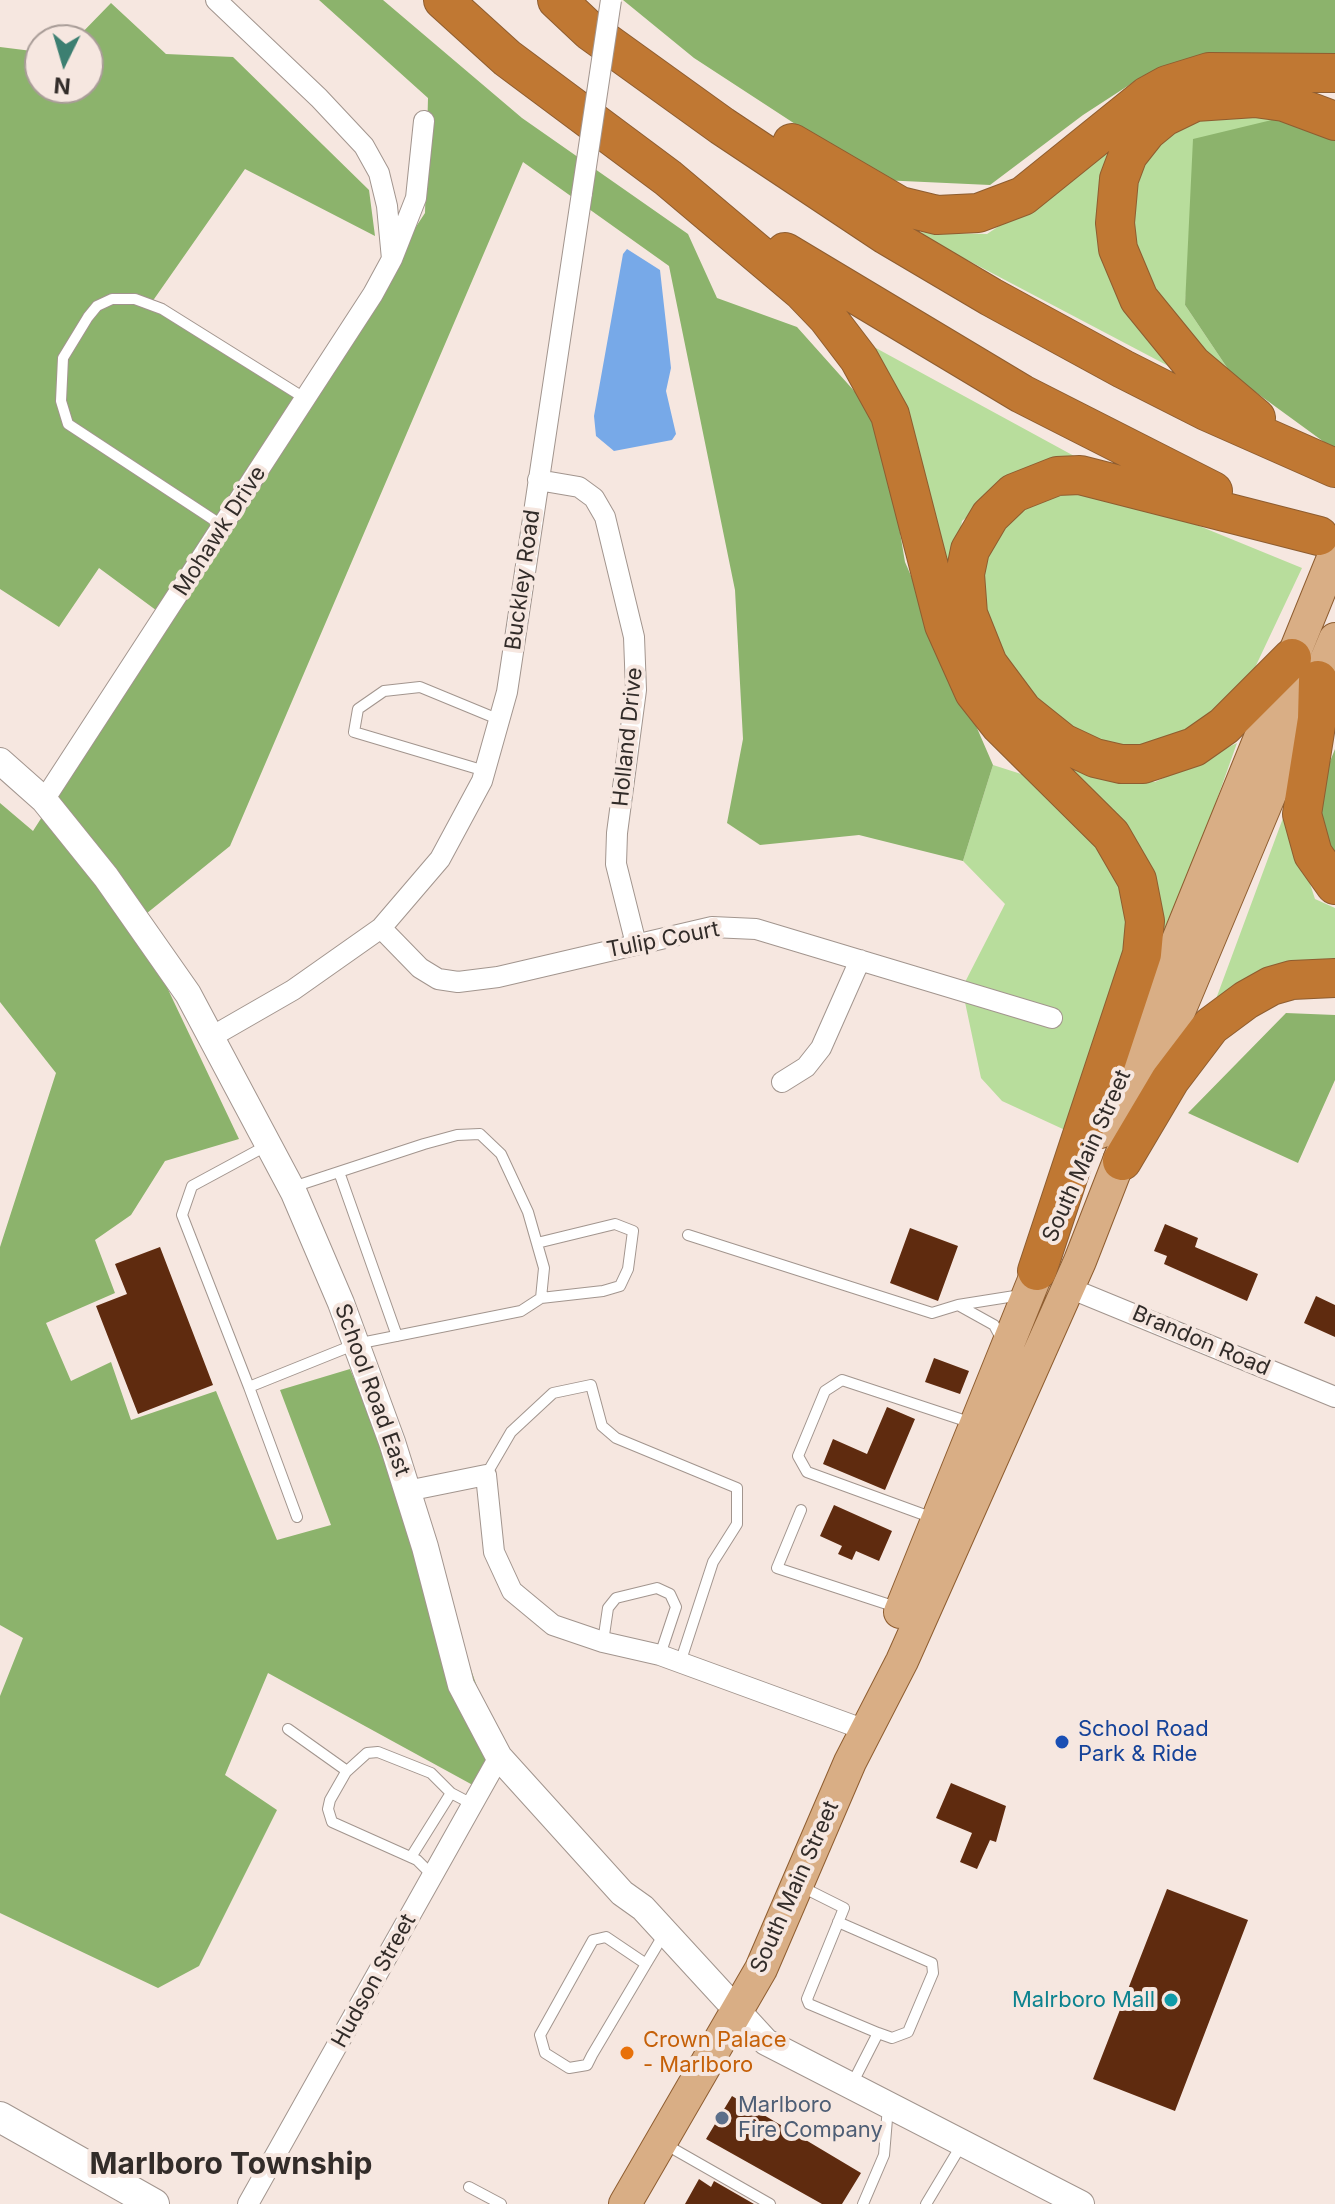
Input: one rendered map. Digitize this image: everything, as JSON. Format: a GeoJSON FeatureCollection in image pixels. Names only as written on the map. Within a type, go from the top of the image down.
{"type":"FeatureCollection","features":[{"type":"Feature","properties":{"kind":"highway"},"geometry":{"type":"LineString","coordinates":[[443,0],[496,49],[668,178],[802,291],[859,359],[894,427],[944,625],[959,665],[974,692],[1000,725],[1111,835],[1137,880],[1145,921],[1142,954],[1044,1284]]}},
{"type":"Feature","properties":{"kind":"highway"},"geometry":{"type":"LineString","coordinates":[[557,0],[590,31],[722,126],[886,235],[1123,369],[1206,411],[1290,445],[1335,468]]}},
{"type":"Feature","properties":{"kind":"highway"},"geometry":{"type":"LineString","coordinates":[[569,0],[592,11],[750,117],[877,195],[911,210],[937,215],[978,213],[1023,196],[1147,96],[1188,77],[1232,71],[1335,73]]}},
{"type":"Feature","properties":{"kind":"highway"},"geometry":{"type":"LineString","coordinates":[[1290,445],[1192,364],[1152,317],[1125,270],[1118,249],[1115,198],[1128,155],[1140,138],[1164,117],[1195,102],[1255,98],[1284,102],[1335,121]]}},
{"type":"Feature","properties":{"kind":"highway"},"geometry":{"type":"LineString","coordinates":[[668,178],[828,279],[1022,394],[1237,503],[1330,544]]}},
{"type":"Feature","properties":{"kind":"highway"},"geometry":{"type":"LineString","coordinates":[[1330,544],[1080,475],[1057,476],[1014,493],[990,516],[970,550],[965,574],[966,604],[975,638],[988,664],[1023,711],[1063,743],[1095,758],[1121,764],[1143,764],[1194,747],[1305,669],[1317,719],[1302,814],[1313,854],[1335,885]]}},
{"type":"Feature","properties":{"kind":"highway"},"geometry":{"type":"LineString","coordinates":[[1122,1161],[1170,1080],[1211,1026],[1271,986],[1292,980],[1335,978]]}},
{"type":"Feature","properties":{"kind":"main road","name":"South Main Street"},"geometry":{"type":"LineString","coordinates":[[850,1762],[901,1609],[1007,1348],[1122,1161],[1305,669],[1307,621],[1330,544]]}},
{"type":"Feature","properties":{"kind":"main road","name":"South Main Street"},"geometry":{"type":"LineString","coordinates":[[625,2204],[761,1969],[850,1762],[902,1661],[1091,1154],[1305,669],[1335,639]]}},
{"type":"Feature","properties":{"kind":"main road"},"geometry":{"type":"LineString","coordinates":[[0,2117],[154,2204]]}},
{"type":"Feature","properties":{"kind":"street"},"geometry":{"type":"LineString","coordinates":[[216,0],[319,98],[364,146],[379,173],[387,206],[392,259]]}},
{"type":"Feature","properties":{"kind":"street","name":"Buckley Road"},"geometry":{"type":"LineString","coordinates":[[213,1036],[293,990],[381,928],[440,859],[464,820],[485,771],[500,720],[611,0]]}},
{"type":"Feature","properties":{"kind":"street","name":"Mohawk Drive"},"geometry":{"type":"LineString","coordinates":[[44,800],[306,399],[392,259],[416,198],[424,121]]}},
{"type":"Feature","properties":{"kind":"street","name":"Holland Drive"},"geometry":{"type":"LineString","coordinates":[[538,480],[579,487],[594,498],[605,517],[634,637],[636,690],[617,833],[616,864],[636,944]]}},
{"type":"Feature","properties":{"kind":"street","name":"School Road East"},"geometry":{"type":"LineString","coordinates":[[0,761],[44,800],[106,877],[188,994],[291,1187],[356,1344],[407,1491],[461,1685],[499,1757],[622,1893],[643,1908],[766,2042],[1081,2204]]}},
{"type":"Feature","properties":{"kind":"street","name":"Tulip Court"},"geometry":{"type":"LineString","coordinates":[[381,928],[420,968],[438,979],[458,982],[498,977],[712,927],[756,929],[1052,1018]]}},
{"type":"Feature","properties":{"kind":"street"},"geometry":{"type":"LineString","coordinates":[[782,1082],[806,1067],[821,1048],[860,960]]}},
{"type":"Feature","properties":{"kind":"street","name":"Brandon Road"},"geometry":{"type":"LineString","coordinates":[[1044,1284],[1335,1397]]}},
{"type":"Feature","properties":{"kind":"street"},"geometry":{"type":"LineString","coordinates":[[407,1491],[486,1475],[494,1552],[512,1591],[553,1625],[603,1642],[660,1655],[860,1728]]}},
{"type":"Feature","properties":{"kind":"street","name":"Hudson Street"},"geometry":{"type":"LineString","coordinates":[[248,2204],[499,1757]]}},
{"type":"Feature","properties":{"kind":"lane"},"geometry":{"type":"LineString","coordinates":[[223,526],[68,424],[61,401],[63,358],[88,317],[97,306],[112,299],[135,299],[162,309],[306,399]]}},
{"type":"Feature","properties":{"kind":"lane"},"geometry":{"type":"LineString","coordinates":[[485,771],[354,732],[358,709],[384,691],[420,687],[500,720]]}},
{"type":"Feature","properties":{"kind":"lane"},"geometry":{"type":"LineString","coordinates":[[291,1187],[457,1135],[480,1134],[501,1154],[528,1212],[544,1268],[541,1298]]}},
{"type":"Feature","properties":{"kind":"lane"},"geometry":{"type":"LineString","coordinates":[[269,1144],[192,1186],[182,1215],[297,1517]]}},
{"type":"Feature","properties":{"kind":"lane"},"geometry":{"type":"LineString","coordinates":[[339,1172],[397,1336]]}},
{"type":"Feature","properties":{"kind":"lane"},"geometry":{"type":"LineString","coordinates":[[249,1387],[356,1344],[521,1311],[541,1298],[620,1286],[628,1269],[633,1231],[615,1224],[537,1243]]}},
{"type":"Feature","properties":{"kind":"lane"},"geometry":{"type":"LineString","coordinates":[[688,1235],[932,1313],[1044,1284]]}},
{"type":"Feature","properties":{"kind":"lane"},"geometry":{"type":"LineString","coordinates":[[958,1305],[994,1325],[1007,1348]]}},
{"type":"Feature","properties":{"kind":"lane"},"geometry":{"type":"LineString","coordinates":[[938,1520],[807,1472],[798,1456],[819,1404],[825,1391],[842,1380],[978,1425]]}},
{"type":"Feature","properties":{"kind":"lane"},"geometry":{"type":"LineString","coordinates":[[486,1475],[511,1432],[553,1393],[591,1385],[602,1426],[616,1438],[737,1488],[737,1524],[713,1562],[693,1614],[680,1663]]}},
{"type":"Feature","properties":{"kind":"lane"},"geometry":{"type":"LineString","coordinates":[[801,1510],[777,1568],[901,1609]]}},
{"type":"Feature","properties":{"kind":"lane"},"geometry":{"type":"LineString","coordinates":[[603,1642],[608,1608],[616,1598],[657,1588],[670,1594],[676,1607],[675,1618],[660,1655]]}},
{"type":"Feature","properties":{"kind":"lane"},"geometry":{"type":"LineString","coordinates":[[288,1729],[347,1771]]}},
{"type":"Feature","properties":{"kind":"lane"},"geometry":{"type":"LineString","coordinates":[[433,1876],[411,1857],[332,1822],[328,1809],[330,1800],[347,1771],[367,1753],[378,1752],[431,1773],[451,1793],[474,1805]]}},
{"type":"Feature","properties":{"kind":"lane"},"geometry":{"type":"LineString","coordinates":[[411,1857],[451,1793]]}},
{"type":"Feature","properties":{"kind":"lane"},"geometry":{"type":"LineString","coordinates":[[797,1884],[844,1908],[838,1922],[807,1999],[809,2004],[892,2038],[908,2032],[933,1973],[932,1963],[838,1922]]}},
{"type":"Feature","properties":{"kind":"lane"},"geometry":{"type":"LineString","coordinates":[[646,1964],[606,1937],[593,1940],[540,2035],[545,2053],[569,2068],[587,2065],[665,1932]]}},
{"type":"Feature","properties":{"kind":"lane"},"geometry":{"type":"LineString","coordinates":[[851,2086],[878,2033]]}},
{"type":"Feature","properties":{"kind":"lane"},"geometry":{"type":"LineString","coordinates":[[863,2204],[884,2155],[888,2105]]}},
{"type":"Feature","properties":{"kind":"lane"},"geometry":{"type":"LineString","coordinates":[[661,2142],[770,2204]]}},
{"type":"Feature","properties":{"kind":"lane"},"geometry":{"type":"LineString","coordinates":[[926,2204],[963,2143]]}},
{"type":"Feature","properties":{"kind":"lane"},"geometry":{"type":"LineString","coordinates":[[469,2187],[501,2204]]}},
{"type":"Feature","properties":{"kind":"green space"},"geometry":{"type":"Polygon","coordinates":[[[319,0],[383,0],[522,118],[688,234],[717,298],[797,327],[881,421],[905,562],[993,765],[963,861],[859,835],[760,845],[727,823],[743,739],[735,590],[669,266],[523,162],[230,846],[136,922],[239,1139],[165,1161],[131,1215],[95,1240],[115,1293],[46,1323],[71,1381],[111,1362],[131,1420],[216,1391],[277,1540],[331,1525],[280,1390],[350,1369],[428,1548],[504,1763],[480,1789],[268,1673],[225,1775],[277,1810],[199,1966],[158,1988],[0,1913],[0,1696],[23,1638],[0,1625],[0,1247],[56,1073],[0,1002],[0,803],[33,831],[168,619],[99,568],[59,627],[0,589],[0,47],[24,50],[24,104],[104,104],[104,24],[91,24],[111,3],[166,54],[233,57],[369,190],[375,236],[245,169],[152,302],[302,400],[425,213],[428,98],[319,0]]]}},
{"type":"Feature","properties":{"kind":"green space"},"geometry":{"type":"Polygon","coordinates":[[[623,0],[1335,0],[1335,57],[1249,54],[1143,76],[1083,115],[990,185],[881,180],[694,58],[623,0]]]}},
{"type":"Feature","properties":{"kind":"green space"},"geometry":{"type":"Polygon","coordinates":[[[1203,116],[1280,118],[1190,246],[1185,305],[1232,375],[1193,346],[1132,269],[1134,184],[1155,144],[1203,116]]]}},
{"type":"Feature","properties":{"kind":"green space"},"geometry":{"type":"Polygon","coordinates":[[[1280,118],[1335,140],[1335,450],[1232,375],[1185,305],[1193,139],[1280,118]]]}},
{"type":"Feature","properties":{"kind":"green space"},"geometry":{"type":"Polygon","coordinates":[[[1132,125],[1097,202],[1117,296],[1176,370],[914,232],[987,234],[1073,177],[1132,125]]]}},
{"type":"Feature","properties":{"kind":"green space"},"geometry":{"type":"Polygon","coordinates":[[[863,341],[1098,469],[1015,477],[962,521],[949,598],[863,341]]]}},
{"type":"Feature","properties":{"kind":"green space"},"geometry":{"type":"Polygon","coordinates":[[[1073,491],[1126,496],[1302,568],[1251,676],[1190,730],[1136,751],[1064,734],[999,661],[979,602],[986,549],[1023,508],[1073,491]]]}},
{"type":"Feature","properties":{"kind":"green space"},"geometry":{"type":"Polygon","coordinates":[[[1237,743],[1163,951],[1068,765],[1155,782],[1237,743]]]}},
{"type":"Feature","properties":{"kind":"green space"},"geometry":{"type":"Polygon","coordinates":[[[1335,749],[1335,860],[1314,834],[1327,769],[1335,749]]]}},
{"type":"Feature","properties":{"kind":"green space"},"geometry":{"type":"Polygon","coordinates":[[[993,765],[1043,781],[1117,869],[1135,922],[1065,1130],[1002,1101],[981,1078],[962,988],[1005,904],[963,861],[993,765]]]}},
{"type":"Feature","properties":{"kind":"green space"},"geometry":{"type":"Polygon","coordinates":[[[1286,810],[1315,899],[1335,908],[1335,972],[1213,1007],[1286,810]]]}},
{"type":"Feature","properties":{"kind":"green space"},"geometry":{"type":"Polygon","coordinates":[[[1286,1013],[1335,1015],[1335,1080],[1298,1163],[1188,1113],[1286,1013]]]}},
{"type":"Feature","properties":{"kind":"water"},"geometry":{"type":"Polygon","coordinates":[[[627,249],[660,270],[671,368],[666,391],[676,434],[672,440],[614,451],[596,436],[594,416],[623,254],[627,249]]]}},
{"type":"Feature","properties":{"kind":"building"},"geometry":{"type":"Polygon","coordinates":[[[1165,1224],[1198,1238],[1195,1247],[1258,1274],[1247,1301],[1164,1264],[1167,1256],[1154,1251],[1165,1224]]]}},
{"type":"Feature","properties":{"kind":"building"},"geometry":{"type":"Polygon","coordinates":[[[910,1228],[958,1246],[938,1301],[890,1283],[910,1228]]]}},
{"type":"Feature","properties":{"kind":"building"},"geometry":{"type":"Polygon","coordinates":[[[160,1247],[213,1385],[138,1414],[96,1306],[127,1294],[115,1264],[160,1247]]]}},
{"type":"Feature","properties":{"kind":"building"},"geometry":{"type":"Polygon","coordinates":[[[1316,1296],[1335,1305],[1335,1337],[1304,1323],[1316,1296]]]}},
{"type":"Feature","properties":{"kind":"building"},"geometry":{"type":"Polygon","coordinates":[[[934,1358],[969,1371],[960,1394],[925,1382],[934,1358]]]}},
{"type":"Feature","properties":{"kind":"building"},"geometry":{"type":"Polygon","coordinates":[[[887,1407],[915,1419],[885,1490],[823,1464],[833,1439],[867,1454],[887,1407]]]}},
{"type":"Feature","properties":{"kind":"building"},"geometry":{"type":"Polygon","coordinates":[[[834,1505],[892,1531],[879,1561],[856,1551],[852,1560],[838,1554],[842,1546],[820,1536],[834,1505]]]}},
{"type":"Feature","properties":{"kind":"building"},"geometry":{"type":"Polygon","coordinates":[[[951,1783],[1006,1806],[996,1842],[990,1840],[977,1869],[960,1862],[972,1833],[936,1818],[951,1783]]]}},
{"type":"Feature","properties":{"kind":"building","name":"Malrboro Mall"},"geometry":{"type":"Polygon","coordinates":[[[1167,1889],[1248,1920],[1175,2111],[1093,2079],[1167,1889]]]}},
{"type":"Feature","properties":{"kind":"building"},"geometry":{"type":"Polygon","coordinates":[[[732,2096],[861,2173],[842,2204],[822,2204],[706,2139],[732,2096]]]}},
{"type":"Feature","properties":{"kind":"building"},"geometry":{"type":"Polygon","coordinates":[[[699,2179],[711,2187],[714,2181],[754,2204],[685,2204],[699,2179]]]}},
{"type":"Feature","properties":{"kind":"place","name":"School Road Park & Ride"},"geometry":{"type":"Point","coordinates":[1062,1742]}},
{"type":"Feature","properties":{"kind":"place","name":"Malrboro Mall"},"geometry":{"type":"Point","coordinates":[1171,2000]}},
{"type":"Feature","properties":{"kind":"place","name":"Crown Palace - Marlboro"},"geometry":{"type":"Point","coordinates":[627,2053]}},
{"type":"Feature","properties":{"kind":"place","name":"Marlboro Fire Company"},"geometry":{"type":"Point","coordinates":[722,2118]}},
{"type":"Feature","properties":{"kind":"district","name":"Marlboro Township"},"geometry":{"type":"Point","coordinates":[231,2165]}}]}
